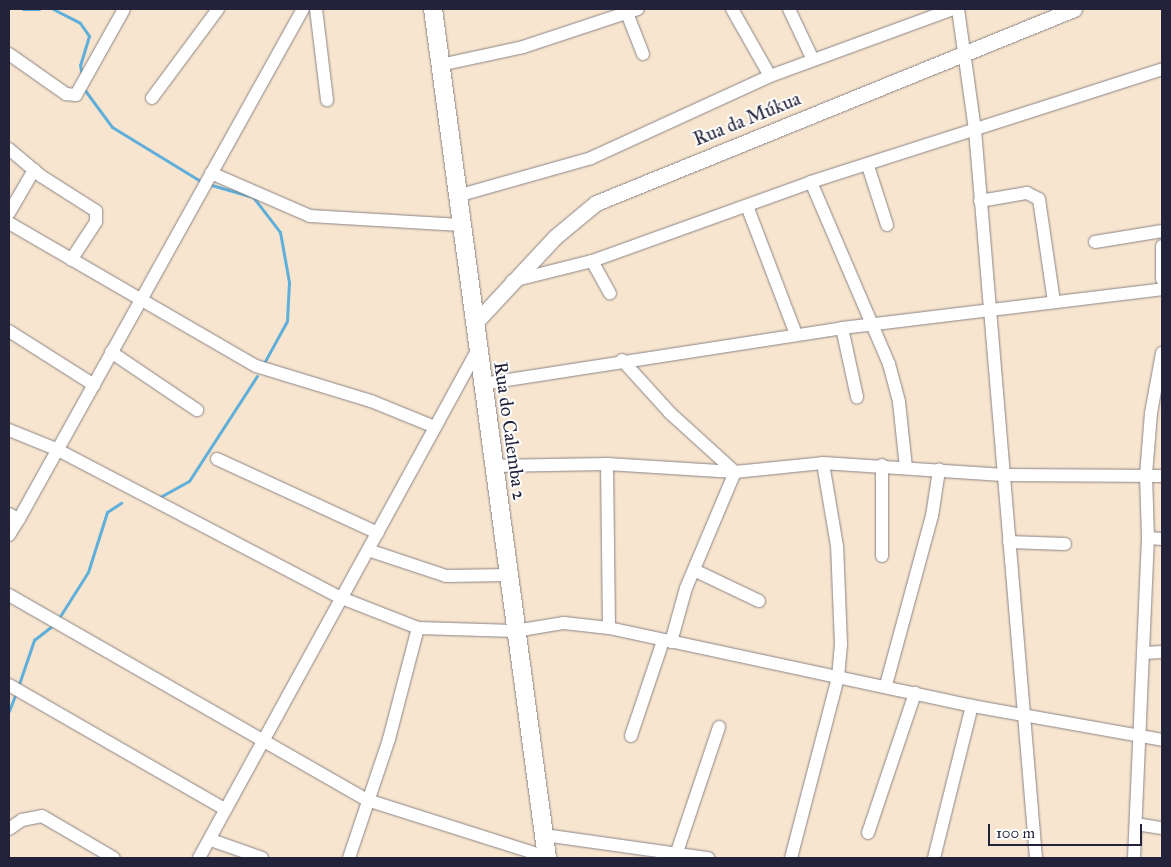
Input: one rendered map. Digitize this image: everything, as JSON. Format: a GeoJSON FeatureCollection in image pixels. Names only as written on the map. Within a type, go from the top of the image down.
{"type":"FeatureCollection","features":[{"type":"Feature","properties":{"kind":"main road","name":"Rua do Calemba 2"},"geometry":{"type":"LineString","coordinates":[[433,9],[515,631],[547,857]]}},
{"type":"Feature","properties":{"kind":"street"},"geometry":{"type":"LineString","coordinates":[[9,54],[66,94],[76,95],[124,9]]}},
{"type":"Feature","properties":{"kind":"street"},"geometry":{"type":"LineString","coordinates":[[152,98],[218,9]]}},
{"type":"Feature","properties":{"kind":"street"},"geometry":{"type":"LineString","coordinates":[[9,535],[14,517],[142,302],[211,173],[303,9]]}},
{"type":"Feature","properties":{"kind":"street"},"geometry":{"type":"LineString","coordinates":[[316,9],[327,100]]}},
{"type":"Feature","properties":{"kind":"street"},"geometry":{"type":"LineString","coordinates":[[732,9],[770,76]]}},
{"type":"Feature","properties":{"kind":"street"},"geometry":{"type":"LineString","coordinates":[[789,9],[813,60]]}},
{"type":"Feature","properties":{"kind":"street"},"geometry":{"type":"LineString","coordinates":[[458,196],[591,158],[770,76],[953,9]]}},
{"type":"Feature","properties":{"kind":"street"},"geometry":{"type":"LineString","coordinates":[[958,9],[975,130],[1036,858]]}},
{"type":"Feature","properties":{"kind":"street","name":"Rua da Múkua"},"geometry":{"type":"LineString","coordinates":[[474,324],[512,281],[596,203],[1074,9]]}},
{"type":"Feature","properties":{"kind":"street"},"geometry":{"type":"LineString","coordinates":[[440,66],[522,47],[632,11],[643,54]]}},
{"type":"Feature","properties":{"kind":"street"},"geometry":{"type":"LineString","coordinates":[[512,281],[592,261],[811,182],[868,166],[1162,69]]}},
{"type":"Feature","properties":{"kind":"street"},"geometry":{"type":"LineString","coordinates":[[9,149],[34,170],[97,215],[71,260]]}},
{"type":"Feature","properties":{"kind":"street"},"geometry":{"type":"LineString","coordinates":[[868,166],[887,225]]}},
{"type":"Feature","properties":{"kind":"street"},"geometry":{"type":"LineString","coordinates":[[9,212],[34,170]]}},
{"type":"Feature","properties":{"kind":"street"},"geometry":{"type":"LineString","coordinates":[[211,173],[310,216],[461,225]]}},
{"type":"Feature","properties":{"kind":"street"},"geometry":{"type":"LineString","coordinates":[[811,182],[874,325],[899,402],[906,468]]}},
{"type":"Feature","properties":{"kind":"street"},"geometry":{"type":"LineString","coordinates":[[980,201],[1027,193],[1039,199],[1054,302]]}},
{"type":"Feature","properties":{"kind":"street"},"geometry":{"type":"LineString","coordinates":[[747,206],[796,334]]}},
{"type":"Feature","properties":{"kind":"street"},"geometry":{"type":"LineString","coordinates":[[9,223],[142,302],[256,366],[371,400],[435,426]]}},
{"type":"Feature","properties":{"kind":"street"},"geometry":{"type":"LineString","coordinates":[[1095,242],[1162,231]]}},
{"type":"Feature","properties":{"kind":"street"},"geometry":{"type":"LineString","coordinates":[[1162,246],[1162,279]]}},
{"type":"Feature","properties":{"kind":"street"},"geometry":{"type":"LineString","coordinates":[[592,261],[610,293]]}},
{"type":"Feature","properties":{"kind":"street"},"geometry":{"type":"LineString","coordinates":[[482,384],[622,360],[796,334],[1162,289]]}},
{"type":"Feature","properties":{"kind":"street"},"geometry":{"type":"LineString","coordinates":[[842,328],[857,397]]}},
{"type":"Feature","properties":{"kind":"street"},"geometry":{"type":"LineString","coordinates":[[9,331],[94,384]]}},
{"type":"Feature","properties":{"kind":"street"},"geometry":{"type":"LineString","coordinates":[[199,858],[211,840],[260,742],[339,597],[378,533],[478,349]]}},
{"type":"Feature","properties":{"kind":"street"},"geometry":{"type":"LineString","coordinates":[[111,352],[197,410]]}},
{"type":"Feature","properties":{"kind":"street"},"geometry":{"type":"LineString","coordinates":[[1134,858],[1148,538],[1146,475],[1151,413],[1162,353]]}},
{"type":"Feature","properties":{"kind":"street"},"geometry":{"type":"LineString","coordinates":[[622,360],[670,414],[735,472]]}},
{"type":"Feature","properties":{"kind":"street"},"geometry":{"type":"LineString","coordinates":[[9,430],[56,449],[339,597],[418,628],[515,631],[564,623],[609,628],[838,678],[886,685],[972,706],[1162,740]]}},
{"type":"Feature","properties":{"kind":"street"},"geometry":{"type":"LineString","coordinates":[[217,459],[378,533]]}},
{"type":"Feature","properties":{"kind":"street"},"geometry":{"type":"LineString","coordinates":[[493,466],[607,464],[735,472],[823,463],[1005,475],[1162,476]]}},
{"type":"Feature","properties":{"kind":"street"},"geometry":{"type":"LineString","coordinates":[[791,858],[838,678],[842,615],[823,463]]}},
{"type":"Feature","properties":{"kind":"street"},"geometry":{"type":"LineString","coordinates":[[607,464],[609,628]]}},
{"type":"Feature","properties":{"kind":"street"},"geometry":{"type":"LineString","coordinates":[[882,466],[882,556]]}},
{"type":"Feature","properties":{"kind":"street"},"geometry":{"type":"LineString","coordinates":[[886,685],[932,516],[939,470]]}},
{"type":"Feature","properties":{"kind":"street"},"geometry":{"type":"LineString","coordinates":[[632,736],[694,570],[735,472]]}},
{"type":"Feature","properties":{"kind":"street"},"geometry":{"type":"LineString","coordinates":[[1148,538],[1162,539]]}},
{"type":"Feature","properties":{"kind":"street"},"geometry":{"type":"LineString","coordinates":[[1009,542],[1065,544]]}},
{"type":"Feature","properties":{"kind":"street"},"geometry":{"type":"LineString","coordinates":[[368,550],[446,576],[508,575]]}},
{"type":"Feature","properties":{"kind":"street"},"geometry":{"type":"LineString","coordinates":[[694,570],[759,601]]}},
{"type":"Feature","properties":{"kind":"street"},"geometry":{"type":"LineString","coordinates":[[9,595],[260,742],[367,800],[547,857]]}},
{"type":"Feature","properties":{"kind":"street"},"geometry":{"type":"LineString","coordinates":[[349,858],[418,628]]}},
{"type":"Feature","properties":{"kind":"street"},"geometry":{"type":"LineString","coordinates":[[1144,653],[1162,652]]}},
{"type":"Feature","properties":{"kind":"street"},"geometry":{"type":"LineString","coordinates":[[9,685],[225,809]]}},
{"type":"Feature","properties":{"kind":"street"},"geometry":{"type":"LineString","coordinates":[[868,833],[915,693]]}},
{"type":"Feature","properties":{"kind":"street"},"geometry":{"type":"LineString","coordinates":[[934,858],[972,706]]}},
{"type":"Feature","properties":{"kind":"street"},"geometry":{"type":"LineString","coordinates":[[677,852],[719,727]]}},
{"type":"Feature","properties":{"kind":"street"},"geometry":{"type":"LineString","coordinates":[[9,829],[22,820],[42,816],[114,858]]}},
{"type":"Feature","properties":{"kind":"street"},"geometry":{"type":"LineString","coordinates":[[1136,824],[1162,828]]}},
{"type":"Feature","properties":{"kind":"street"},"geometry":{"type":"LineString","coordinates":[[544,835],[677,852],[708,858]]}},
{"type":"Feature","properties":{"kind":"street"},"geometry":{"type":"LineString","coordinates":[[211,840],[262,858]]}},
{"type":"Feature","properties":{"kind":"waterway"},"geometry":{"type":"LineString","coordinates":[[23,9],[39,9]]}},
{"type":"Feature","properties":{"kind":"waterway"},"geometry":{"type":"LineString","coordinates":[[53,9],[80,23],[89,36],[80,65],[82,75]]}},
{"type":"Feature","properties":{"kind":"waterway"},"geometry":{"type":"LineString","coordinates":[[84,89],[112,127],[202,182]]}},
{"type":"Feature","properties":{"kind":"waterway"},"geometry":{"type":"LineString","coordinates":[[208,184],[253,197],[280,232],[289,282],[287,321],[264,363]]}},
{"type":"Feature","properties":{"kind":"waterway"},"geometry":{"type":"LineString","coordinates":[[160,497],[189,481],[257,376]]}},
{"type":"Feature","properties":{"kind":"waterway"},"geometry":{"type":"LineString","coordinates":[[57,621],[88,572],[107,512],[121,503]]}},
{"type":"Feature","properties":{"kind":"waterway"},"geometry":{"type":"LineString","coordinates":[[18,687],[34,640],[53,625]]}},
{"type":"Feature","properties":{"kind":"waterway"},"geometry":{"type":"LineString","coordinates":[[9,711],[16,693]]}}]}
